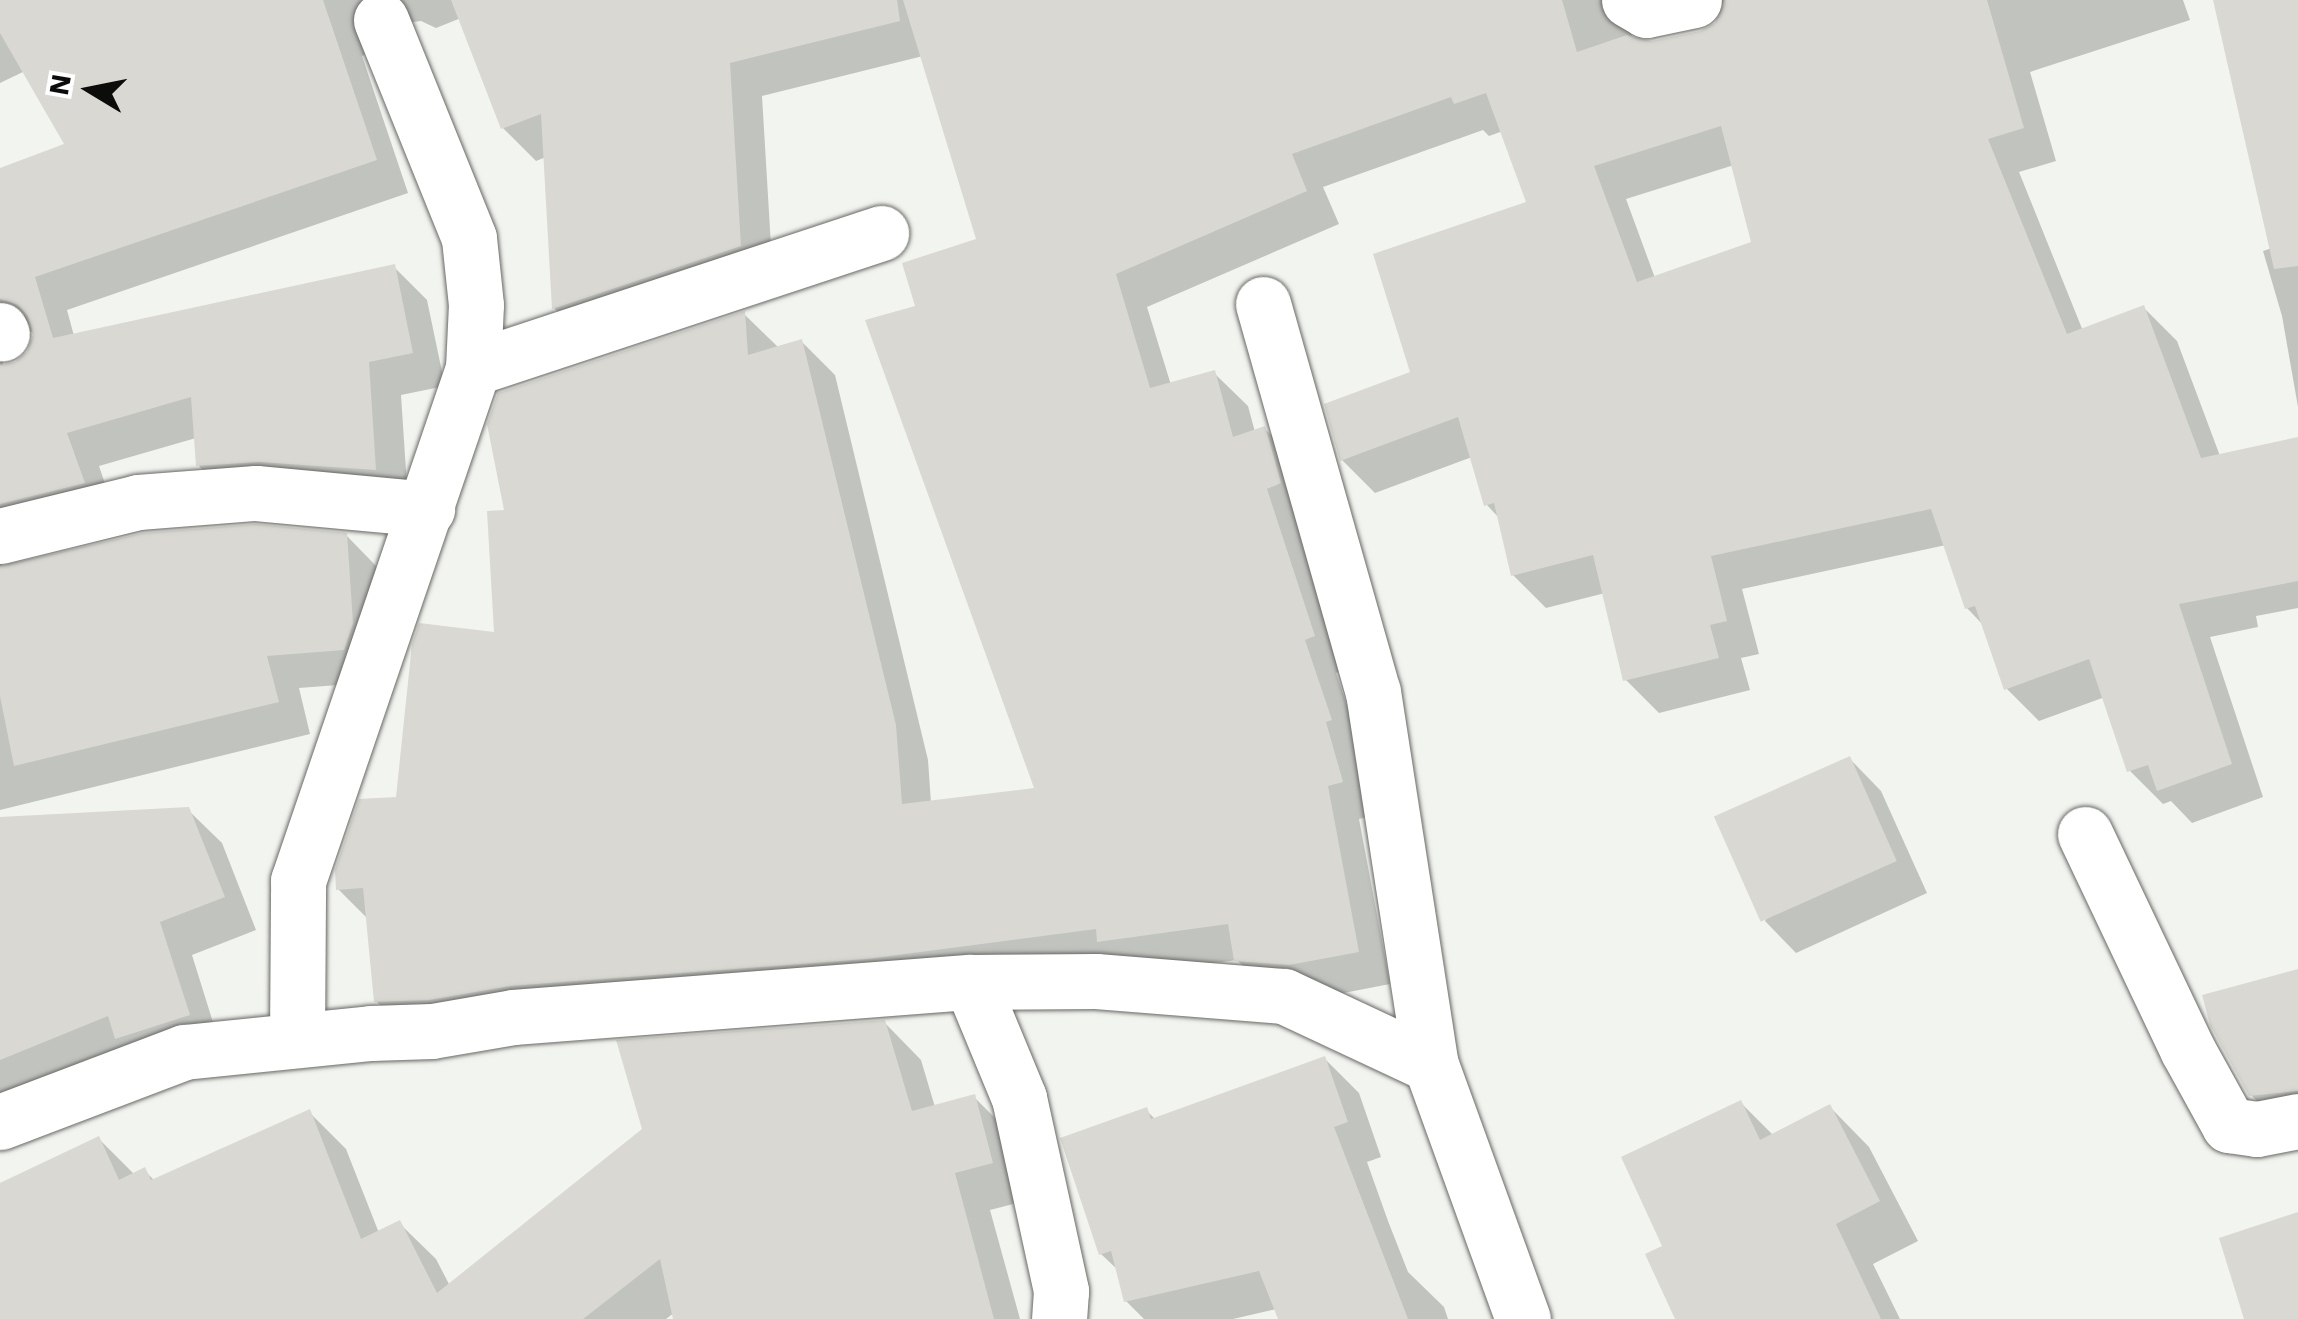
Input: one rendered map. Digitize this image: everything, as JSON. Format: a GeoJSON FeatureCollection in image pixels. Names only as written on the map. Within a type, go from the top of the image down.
{"type":"FeatureCollection","features":[{"type":"Feature","properties":{"kind":"street"},"geometry":{"type":"LineString","coordinates":[[1629,0],[1646,10],[1694,0]]}},
{"type":"Feature","properties":{"kind":"street"},"geometry":{"type":"LineString","coordinates":[[297,1040],[298,881],[474,368],[476,306],[468,238],[381,20]]}},
{"type":"Feature","properties":{"kind":"street"},"geometry":{"type":"LineString","coordinates":[[474,368],[880,233]]}},
{"type":"Feature","properties":{"kind":"street"},"geometry":{"type":"LineString","coordinates":[[1263,304],[1373,692],[1431,1064],[1523,1319]]}},
{"type":"Feature","properties":{"kind":"street"},"geometry":{"type":"LineString","coordinates":[[0,536],[138,502],[256,492],[427,509]]}},
{"type":"Feature","properties":{"kind":"street"},"geometry":{"type":"LineString","coordinates":[[2085,834],[2186,1049],[2229,1125],[2258,1128],[2298,1121]]}},
{"type":"Feature","properties":{"kind":"street"},"geometry":{"type":"LineString","coordinates":[[0,1122],[184,1052],[432,1031],[513,1018],[972,982],[1096,981],[1284,996],[1431,1064]]}},
{"type":"Feature","properties":{"kind":"street"},"geometry":{"type":"LineString","coordinates":[[972,982],[1019,1098],[1061,1291],[1059,1319]]}},
{"type":"Feature","properties":{"kind":"building"},"geometry":{"type":"Polygon","coordinates":[[[0,0],[323,0],[377,160],[35,277],[53,338],[395,264],[413,353],[369,362],[376,470],[259,462],[196,466],[191,397],[67,433],[85,483],[0,504],[0,365],[15,362],[27,352],[33,335],[28,316],[18,305],[0,299],[0,168],[64,144],[0,33],[0,0]]]}},
{"type":"Feature","properties":{"kind":"building"},"geometry":{"type":"Polygon","coordinates":[[[451,0],[897,0],[900,21],[730,63],[741,246],[552,309],[541,114],[501,129],[451,0]]]}},
{"type":"Feature","properties":{"kind":"building"},"geometry":{"type":"Polygon","coordinates":[[[903,0],[1562,0],[1577,52],[1627,35],[1652,41],[1700,31],[1715,23],[1724,0],[1987,0],[2024,128],[1988,139],[2067,334],[2144,305],[2201,458],[2298,437],[2298,581],[2179,604],[2232,764],[2157,791],[2148,765],[2127,772],[2089,659],[2004,690],[1975,606],[1965,609],[1931,509],[1711,556],[1727,621],[1710,625],[1719,658],[1623,681],[1593,555],[1511,576],[1494,503],[1484,506],[1458,417],[1340,461],[1324,404],[1410,372],[1373,254],[1526,202],[1486,93],[1454,104],[1451,97],[1292,154],[1307,191],[1116,274],[1150,388],[1215,370],[1233,437],[1265,426],[1281,483],[1267,489],[1315,636],[1305,640],[1332,720],[1326,722],[1343,782],[1328,786],[1359,952],[1289,965],[1234,961],[1228,924],[1097,942],[1096,929],[867,959],[510,986],[429,1000],[374,1002],[363,888],[336,890],[335,870],[359,799],[396,797],[412,644],[419,623],[494,632],[487,511],[504,510],[487,424],[498,393],[745,311],[748,355],[802,339],[896,725],[902,804],[1034,788],[865,320],[915,306],[902,263],[976,239],[903,0]],[[1721,126],[1594,166],[1637,282],[1751,242],[1721,126]]]}},
{"type":"Feature","properties":{"kind":"building"},"geometry":{"type":"Polygon","coordinates":[[[2213,0],[2298,0],[2298,266],[2274,269],[2213,0]]]}},
{"type":"Feature","properties":{"kind":"building"},"geometry":{"type":"Polygon","coordinates":[[[256,524],[347,533],[353,623],[344,650],[267,656],[279,702],[14,766],[0,696],[0,566],[143,533],[256,524]]]}},
{"type":"Feature","properties":{"kind":"building"},"geometry":{"type":"Polygon","coordinates":[[[1850,756],[1897,861],[1761,922],[1714,817],[1850,756]]]}},
{"type":"Feature","properties":{"kind":"building"},"geometry":{"type":"Polygon","coordinates":[[[189,807],[225,897],[160,922],[190,1015],[115,1039],[108,1016],[0,1060],[0,817],[189,807]]]}},
{"type":"Feature","properties":{"kind":"building"},"geometry":{"type":"Polygon","coordinates":[[[2298,969],[2298,1091],[2249,1096],[2210,1025],[2202,995],[2298,969]]]}},
{"type":"Feature","properties":{"kind":"building"},"geometry":{"type":"Polygon","coordinates":[[[885,1020],[912,1111],[975,1094],[993,1163],[955,1173],[994,1319],[673,1319],[660,1259],[583,1319],[0,1319],[0,1183],[99,1136],[119,1180],[145,1167],[151,1180],[310,1109],[361,1239],[400,1220],[437,1293],[642,1129],[616,1040],[885,1020]]]}},
{"type":"Feature","properties":{"kind":"building"},"geometry":{"type":"Polygon","coordinates":[[[1325,1056],[1348,1122],[1334,1127],[1408,1319],[1278,1319],[1259,1271],[1124,1302],[1111,1251],[1099,1255],[1060,1138],[1147,1107],[1151,1119],[1325,1056]]]}},
{"type":"Feature","properties":{"kind":"building"},"geometry":{"type":"Polygon","coordinates":[[[1741,1100],[1760,1140],[1830,1104],[1880,1201],[1836,1224],[1881,1319],[1675,1319],[1645,1254],[1662,1246],[1621,1157],[1741,1100]]]}},
{"type":"Feature","properties":{"kind":"building"},"geometry":{"type":"Polygon","coordinates":[[[2298,1212],[2298,1319],[2244,1319],[2219,1238],[2298,1212]]]}}]}
